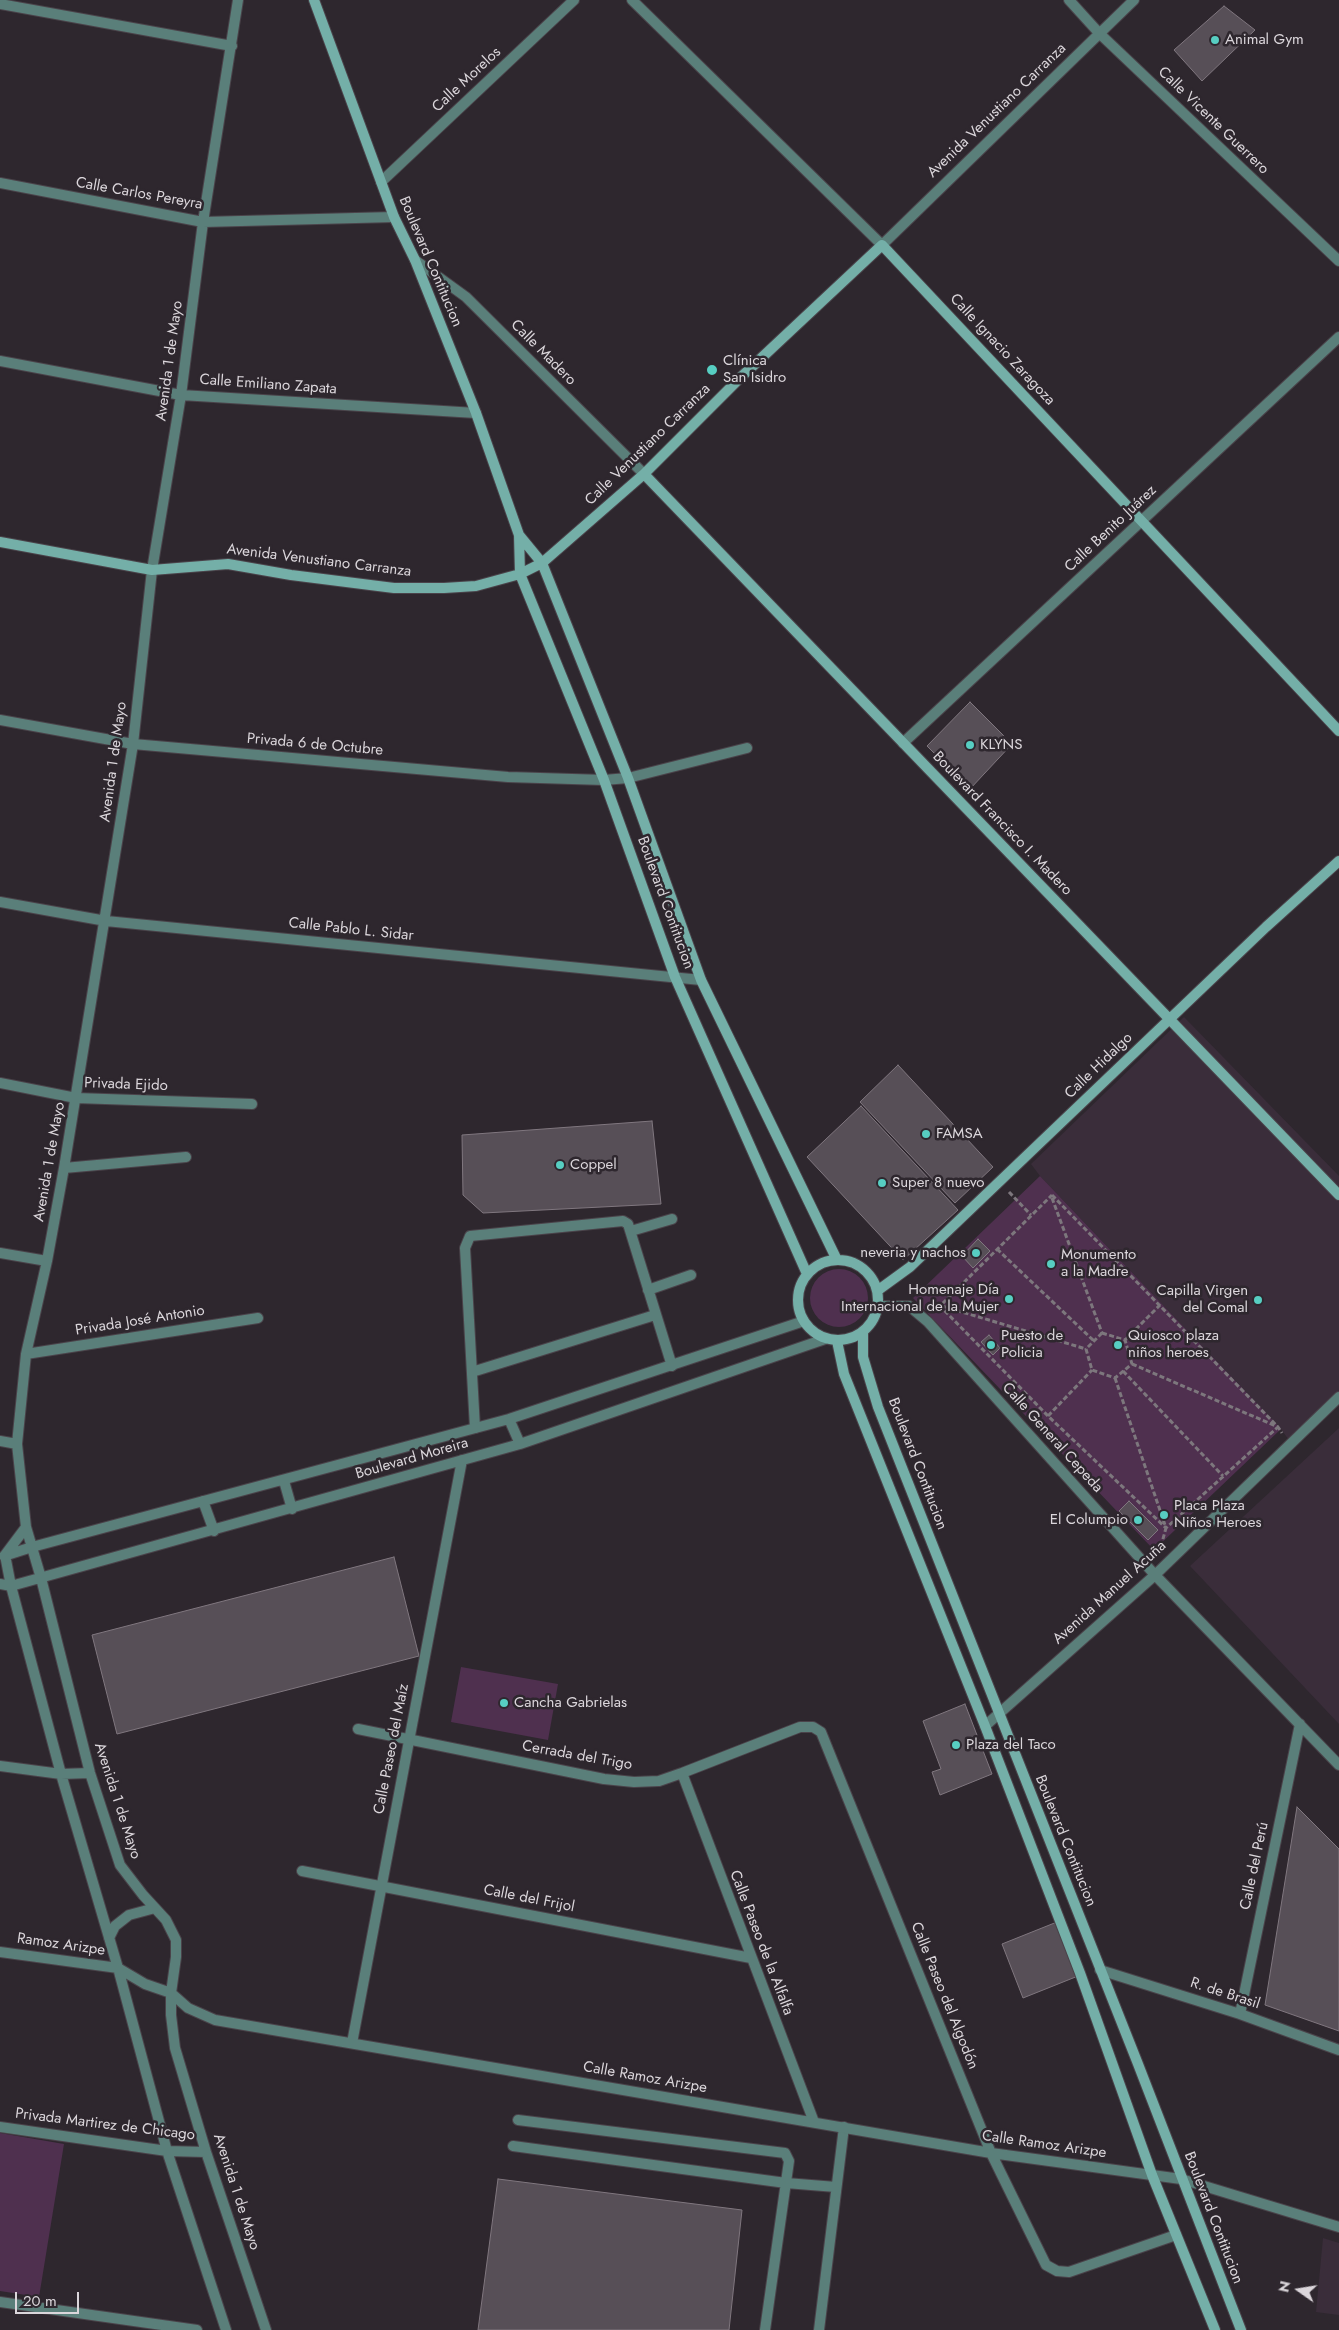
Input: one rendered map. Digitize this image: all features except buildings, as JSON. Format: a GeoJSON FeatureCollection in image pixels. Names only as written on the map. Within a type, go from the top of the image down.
{"type":"FeatureCollection","features":[{"type":"Feature","properties":{"kind":"street","name":"Avenida 1 de Mayo"},"geometry":{"type":"LineString","coordinates":[[238,0],[203,222],[181,395],[152,570],[133,744],[106,921],[47,1261],[26,1354],[17,1444],[26,1527],[41,1578],[90,1773],[120,1865],[166,1920],[176,1940],[176,1957],[171,1993],[172,2030],[175,2048],[206,2152],[266,2330]]}},
{"type":"Feature","properties":{"kind":"street","name":"Boulevard Contitucion"},"geometry":{"type":"LineString","coordinates":[[314,0],[380,182],[394,217],[415,260],[476,413],[519,535],[520,574],[604,780],[675,977],[807,1274]]}},
{"type":"Feature","properties":{"kind":"street","name":"Calle Morelos"},"geometry":{"type":"LineString","coordinates":[[380,182],[574,0]]}},
{"type":"Feature","properties":{"kind":"street","name":"Calle Ignacio Zaragoza"},"geometry":{"type":"LineString","coordinates":[[632,0],[882,244],[1339,731]]}},
{"type":"Feature","properties":{"kind":"street","name":"Calle Vicente Guerrero"},"geometry":{"type":"LineString","coordinates":[[1069,0],[1099,33],[1339,261]]}},
{"type":"Feature","properties":{"kind":"street","name":"Avenida Venustiano Carranza"},"geometry":{"type":"LineString","coordinates":[[882,244],[1134,0]]}},
{"type":"Feature","properties":{"kind":"street"},"geometry":{"type":"LineString","coordinates":[[0,4],[232,46]]}},
{"type":"Feature","properties":{"kind":"street","name":"Calle Carlos Pereyra"},"geometry":{"type":"LineString","coordinates":[[0,183],[203,222],[394,217]]}},
{"type":"Feature","properties":{"kind":"street","name":"Calle Venustiano Carranza"},"geometry":{"type":"LineString","coordinates":[[542,563],[644,474],[740,378],[882,244]]}},
{"type":"Feature","properties":{"kind":"street","name":"Calle Madero"},"geometry":{"type":"LineString","coordinates":[[415,260],[466,297],[644,474]]}},
{"type":"Feature","properties":{"kind":"street","name":"Calle Benito Juárez"},"geometry":{"type":"LineString","coordinates":[[903,743],[1339,337]]}},
{"type":"Feature","properties":{"kind":"street","name":"Calle Emiliano Zapata"},"geometry":{"type":"LineString","coordinates":[[0,362],[181,395],[476,413]]}},
{"type":"Feature","properties":{"kind":"street","name":"Boulevard Francisco I. Madero"},"geometry":{"type":"LineString","coordinates":[[644,474],[1339,1195]]}},
{"type":"Feature","properties":{"kind":"street","name":"Boulevard Contitucion"},"geometry":{"type":"LineString","coordinates":[[519,535],[542,563],[628,778],[700,980],[837,1260]]}},
{"type":"Feature","properties":{"kind":"street","name":"Avenida Venustiano Carranza"},"geometry":{"type":"LineString","coordinates":[[0,542],[152,570],[228,564],[290,575],[394,588],[476,586],[520,574],[542,563]]}},
{"type":"Feature","properties":{"kind":"street","name":"Privada 6 de Octubre"},"geometry":{"type":"LineString","coordinates":[[0,720],[133,744],[508,777],[604,780],[628,778]]}},
{"type":"Feature","properties":{"kind":"street"},"geometry":{"type":"LineString","coordinates":[[628,778],[747,748]]}},
{"type":"Feature","properties":{"kind":"street","name":"Calle Hidalgo"},"geometry":{"type":"LineString","coordinates":[[877,1291],[910,1267],[1339,861]]}},
{"type":"Feature","properties":{"kind":"street","name":"Calle Pablo L. Sidar"},"geometry":{"type":"LineString","coordinates":[[0,902],[106,921],[700,980]]}},
{"type":"Feature","properties":{"kind":"street","name":"Privada Ejido"},"geometry":{"type":"LineString","coordinates":[[0,1083],[76,1098],[252,1104]]}},
{"type":"Feature","properties":{"kind":"street"},"geometry":{"type":"LineString","coordinates":[[64,1168],[186,1157]]}},
{"type":"Feature","properties":{"kind":"street"},"geometry":{"type":"LineString","coordinates":[[631,1231],[672,1220]]}},
{"type":"Feature","properties":{"kind":"street"},"geometry":{"type":"LineString","coordinates":[[475,1428],[465,1248],[470,1236],[623,1221],[628,1224],[672,1366]]}},
{"type":"Feature","properties":{"kind":"street"},"geometry":{"type":"LineString","coordinates":[[0,1253],[47,1261]]}},
{"type":"Feature","properties":{"kind":"street"},"geometry":{"type":"LineString","coordinates":[[837,1260],[851,1262],[863,1268],[872,1278],[877,1291],[878,1306],[873,1320],[863,1332],[837,1341],[825,1339],[813,1332],[804,1321],[798,1306],[799,1289],[807,1274],[820,1264],[837,1260]]}},
{"type":"Feature","properties":{"kind":"street"},"geometry":{"type":"LineString","coordinates":[[648,1290],[691,1275]]}},
{"type":"Feature","properties":{"kind":"street"},"geometry":{"type":"LineString","coordinates":[[878,1306],[909,1306]]}},
{"type":"Feature","properties":{"kind":"street","name":"Calle General Cepeda"},"geometry":{"type":"LineString","coordinates":[[909,1306],[928,1322],[1155,1575],[1339,1765]]}},
{"type":"Feature","properties":{"kind":"street"},"geometry":{"type":"LineString","coordinates":[[472,1372],[655,1315]]}},
{"type":"Feature","properties":{"kind":"street","name":"Privada José Antonio"},"geometry":{"type":"LineString","coordinates":[[26,1354],[258,1318]]}},
{"type":"Feature","properties":{"kind":"street","name":"Boulevard Moreira"},"geometry":{"type":"LineString","coordinates":[[3,1558],[32,1547],[284,1481],[509,1419],[804,1321]]}},
{"type":"Feature","properties":{"kind":"street","name":"Boulevard Contitucion"},"geometry":{"type":"LineString","coordinates":[[863,1332],[863,1357],[868,1380],[1241,2330]]}},
{"type":"Feature","properties":{"kind":"street","name":"Boulevard Moreira"},"geometry":{"type":"LineString","coordinates":[[0,1584],[11,1586],[41,1578],[520,1444],[825,1339]]}},
{"type":"Feature","properties":{"kind":"street"},"geometry":{"type":"LineString","coordinates":[[837,1341],[844,1374],[985,1726],[1080,1973],[1152,2175],[1215,2330]]}},
{"type":"Feature","properties":{"kind":"street","name":"Avenida Manuel Acuña"},"geometry":{"type":"LineString","coordinates":[[985,1726],[1155,1575],[1339,1397]]}},
{"type":"Feature","properties":{"kind":"street"},"geometry":{"type":"LineString","coordinates":[[509,1419],[520,1444]]}},
{"type":"Feature","properties":{"kind":"street"},"geometry":{"type":"LineString","coordinates":[[0,1441],[17,1444]]}},
{"type":"Feature","properties":{"kind":"street","name":"Calle Paseo del Maíz"},"geometry":{"type":"LineString","coordinates":[[352,2043],[462,1460]]}},
{"type":"Feature","properties":{"kind":"street"},"geometry":{"type":"LineString","coordinates":[[284,1481],[292,1509]]}},
{"type":"Feature","properties":{"kind":"street"},"geometry":{"type":"LineString","coordinates":[[204,1502],[214,1531]]}},
{"type":"Feature","properties":{"kind":"street"},"geometry":{"type":"LineString","coordinates":[[26,1527],[3,1558],[61,1774],[118,1968],[168,2151],[226,2330]]}},
{"type":"Feature","properties":{"kind":"street","name":"Calle del Perú"},"geometry":{"type":"LineString","coordinates":[[1240,2014],[1300,1724]]}},
{"type":"Feature","properties":{"kind":"street","name":"Cerrada del Trigo"},"geometry":{"type":"LineString","coordinates":[[358,1729],[604,1779],[634,1782],[659,1781],[800,1727],[813,1727]]}},
{"type":"Feature","properties":{"kind":"street","name":"Calle Paseo del Algodón"},"geometry":{"type":"LineString","coordinates":[[813,1727],[822,1732],[991,2153],[1046,2265],[1057,2271],[1069,2272],[1176,2235]]}},
{"type":"Feature","properties":{"kind":"street"},"geometry":{"type":"LineString","coordinates":[[0,1766],[61,1774],[90,1773]]}},
{"type":"Feature","properties":{"kind":"street","name":"Calle Paseo de la Alfalfa"},"geometry":{"type":"LineString","coordinates":[[682,1773],[814,2122]]}},
{"type":"Feature","properties":{"kind":"street","name":"Calle del Frijol"},"geometry":{"type":"LineString","coordinates":[[302,1871],[751,1958]]}},
{"type":"Feature","properties":{"kind":"street"},"geometry":{"type":"LineString","coordinates":[[109,1938],[115,1926],[129,1915],[155,1908]]}},
{"type":"Feature","properties":{"kind":"street","name":"Ramoz Arizpe"},"geometry":{"type":"LineString","coordinates":[[0,1952],[118,1968]]}},
{"type":"Feature","properties":{"kind":"street","name":"Calle Ramoz Arizpe"},"geometry":{"type":"LineString","coordinates":[[118,1968],[145,1984],[171,1993],[188,2008],[215,2020],[991,2153],[1181,2178],[1339,2227]]}},
{"type":"Feature","properties":{"kind":"street","name":"R. de Brasil"},"geometry":{"type":"LineString","coordinates":[[1100,1970],[1240,2014],[1339,2050]]}},
{"type":"Feature","properties":{"kind":"street"},"geometry":{"type":"LineString","coordinates":[[518,2120],[785,2153],[790,2160],[766,2330]]}},
{"type":"Feature","properties":{"kind":"street","name":"Privada Martirez de Chicago"},"geometry":{"type":"LineString","coordinates":[[0,2127],[168,2151],[206,2152]]}},
{"type":"Feature","properties":{"kind":"street"},"geometry":{"type":"LineString","coordinates":[[819,2330],[844,2127]]}},
{"type":"Feature","properties":{"kind":"street"},"geometry":{"type":"LineString","coordinates":[[513,2146],[786,2183],[836,2187]]}},
{"type":"Feature","properties":{"kind":"street"},"geometry":{"type":"LineString","coordinates":[[0,2302],[196,2330]]}},
{"type":"Feature","properties":{"kind":"path"},"geometry":{"type":"LineString","coordinates":[[999,1182],[1031,1215]]}},
{"type":"Feature","properties":{"kind":"path"},"geometry":{"type":"LineString","coordinates":[[940,1306],[1052,1195]]}},
{"type":"Feature","properties":{"kind":"path"},"geometry":{"type":"LineString","coordinates":[[1052,1195],[1278,1427],[1290,1444]]}},
{"type":"Feature","properties":{"kind":"path"},"geometry":{"type":"LineString","coordinates":[[1052,1195],[1102,1333]]}},
{"type":"Feature","properties":{"kind":"path"},"geometry":{"type":"LineString","coordinates":[[997,1249],[1094,1341]]}},
{"type":"Feature","properties":{"kind":"path"},"geometry":{"type":"LineString","coordinates":[[1125,1340],[1160,1305]]}},
{"type":"Feature","properties":{"kind":"path"},"geometry":{"type":"LineString","coordinates":[[909,1306],[940,1306],[1086,1349]]}},
{"type":"Feature","properties":{"kind":"path"},"geometry":{"type":"LineString","coordinates":[[940,1306],[1048,1416],[1166,1528]]}},
{"type":"Feature","properties":{"kind":"path"},"geometry":{"type":"LineString","coordinates":[[1102,1333],[1125,1340]]}},
{"type":"Feature","properties":{"kind":"path"},"geometry":{"type":"LineString","coordinates":[[1086,1349],[1102,1333]]}},
{"type":"Feature","properties":{"kind":"path"},"geometry":{"type":"LineString","coordinates":[[1125,1340],[1132,1364]]}},
{"type":"Feature","properties":{"kind":"path"},"geometry":{"type":"LineString","coordinates":[[1086,1349],[1092,1370]]}},
{"type":"Feature","properties":{"kind":"path"},"geometry":{"type":"LineString","coordinates":[[1132,1364],[1278,1427]]}},
{"type":"Feature","properties":{"kind":"path"},"geometry":{"type":"LineString","coordinates":[[1116,1378],[1132,1364]]}},
{"type":"Feature","properties":{"kind":"path"},"geometry":{"type":"LineString","coordinates":[[1048,1416],[1092,1370]]}},
{"type":"Feature","properties":{"kind":"path"},"geometry":{"type":"LineString","coordinates":[[1092,1370],[1116,1378]]}},
{"type":"Feature","properties":{"kind":"path"},"geometry":{"type":"LineString","coordinates":[[1123,1372],[1223,1476]]}},
{"type":"Feature","properties":{"kind":"path"},"geometry":{"type":"LineString","coordinates":[[1116,1378],[1166,1528]]}},
{"type":"Feature","properties":{"kind":"path"},"geometry":{"type":"LineString","coordinates":[[1161,1547],[1166,1528],[1278,1427]]}},
{"type":"Feature","properties":{"kind":"shaded area"},"geometry":{"type":"Polygon","coordinates":[[[1184,1017],[1339,1176],[1339,1398],[1291,1443],[1281,1429],[1040,1176],[1031,1164],[1184,1017]]]}},
{"type":"Feature","properties":{"kind":"shaded area"},"geometry":{"type":"Polygon","coordinates":[[[1040,1176],[1281,1429],[1154,1550],[913,1298],[1040,1176]]]}},
{"type":"Feature","properties":{"kind":"shaded area"},"geometry":{"type":"Polygon","coordinates":[[[839,1269],[850,1271],[860,1277],[866,1287],[868,1298],[866,1309],[860,1319],[850,1325],[839,1327],[828,1325],[818,1319],[812,1309],[810,1298],[812,1287],[818,1277],[828,1271],[839,1269]]]}},
{"type":"Feature","properties":{"kind":"shaded area"},"geometry":{"type":"Polygon","coordinates":[[[1339,1428],[1339,1724],[1190,1566],[1339,1428]]]}},
{"type":"Feature","properties":{"kind":"shaded area","name":"Cancha Gabrielas"},"geometry":{"type":"Polygon","coordinates":[[[461,1667],[558,1684],[548,1740],[451,1722],[461,1667]]]}},
{"type":"Feature","properties":{"kind":"shaded area"},"geometry":{"type":"Polygon","coordinates":[[[0,2133],[64,2144],[39,2297],[0,2291],[0,2133]]]}},
{"type":"Feature","properties":{"kind":"shaded area"},"geometry":{"type":"Polygon","coordinates":[[[1323,2238],[1339,2243],[1339,2315],[1316,2312],[1323,2238]]]}},
{"type":"Feature","properties":{"kind":"place","name":"Animal Gym"},"geometry":{"type":"Point","coordinates":[1215,40]}},
{"type":"Feature","properties":{"kind":"place","name":"Clínica San Isidro"},"geometry":{"type":"Point","coordinates":[712,370]}},
{"type":"Feature","properties":{"kind":"place","name":"KLYNS"},"geometry":{"type":"Point","coordinates":[970,745]}},
{"type":"Feature","properties":{"kind":"place","name":"FAMSA"},"geometry":{"type":"Point","coordinates":[926,1134]}},
{"type":"Feature","properties":{"kind":"place","name":"Coppel"},"geometry":{"type":"Point","coordinates":[560,1165]}},
{"type":"Feature","properties":{"kind":"place","name":"Super 8 nuevo"},"geometry":{"type":"Point","coordinates":[882,1183]}},
{"type":"Feature","properties":{"kind":"place","name":"neveria y nachos"},"geometry":{"type":"Point","coordinates":[976,1253]}},
{"type":"Feature","properties":{"kind":"place","name":"Monumento a la Madre"},"geometry":{"type":"Point","coordinates":[1051,1264]}},
{"type":"Feature","properties":{"kind":"place","name":"Homenaje Día Internacional de la Mujer"},"geometry":{"type":"Point","coordinates":[1009,1299]}},
{"type":"Feature","properties":{"kind":"place","name":"Capilla Virgen del Comal"},"geometry":{"type":"Point","coordinates":[1258,1300]}},
{"type":"Feature","properties":{"kind":"place","name":"Puesto de Policia"},"geometry":{"type":"Point","coordinates":[991,1345]}},
{"type":"Feature","properties":{"kind":"place","name":"Quiosco plaza niños heroes"},"geometry":{"type":"Point","coordinates":[1118,1345]}},
{"type":"Feature","properties":{"kind":"place","name":"Placa Plaza Niños Heroes"},"geometry":{"type":"Point","coordinates":[1164,1515]}},
{"type":"Feature","properties":{"kind":"place","name":"El Columpio"},"geometry":{"type":"Point","coordinates":[1138,1520]}},
{"type":"Feature","properties":{"kind":"place","name":"Cancha Gabrielas"},"geometry":{"type":"Point","coordinates":[504,1703]}},
{"type":"Feature","properties":{"kind":"place","name":"Plaza del Taco"},"geometry":{"type":"Point","coordinates":[956,1745]}}]}
